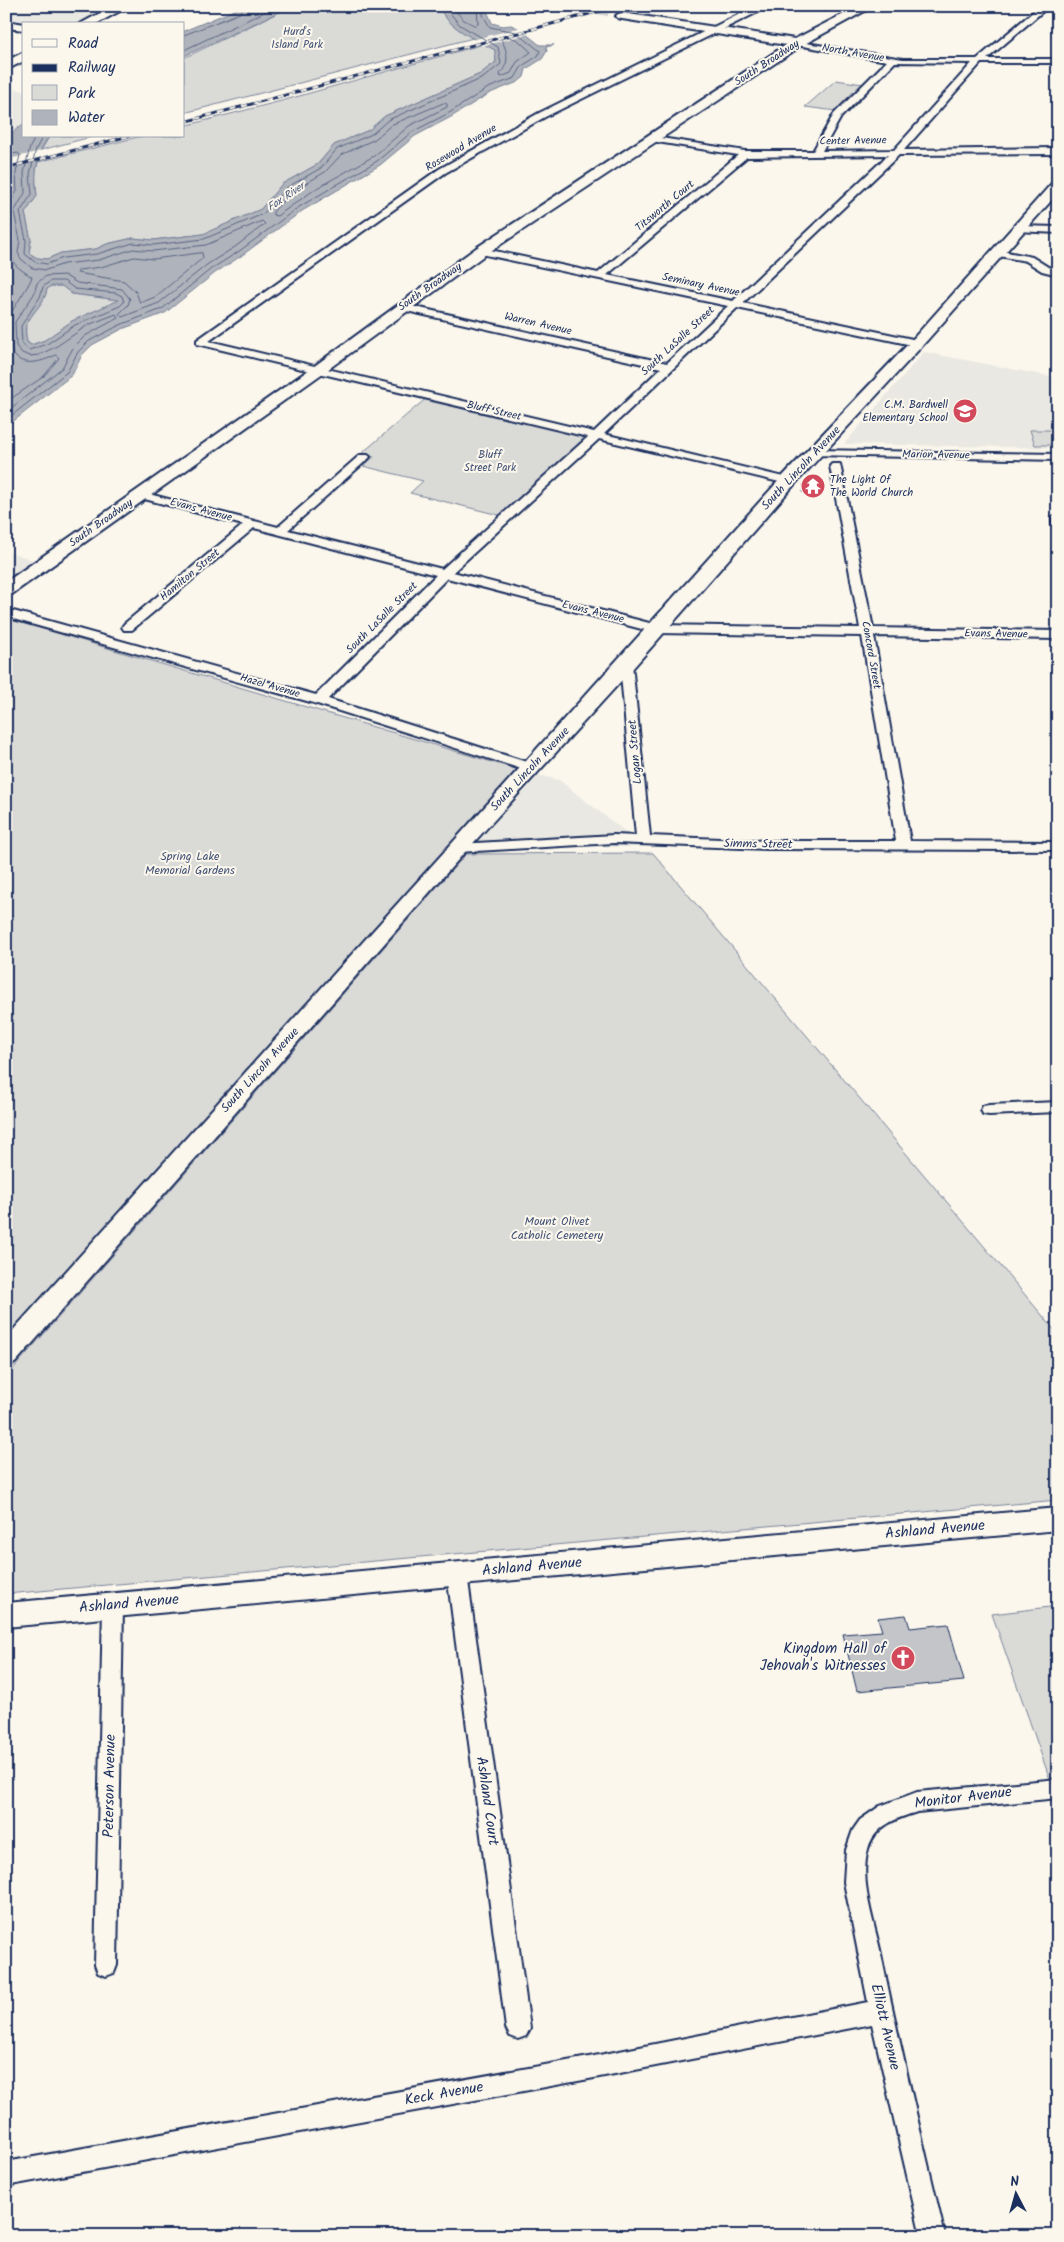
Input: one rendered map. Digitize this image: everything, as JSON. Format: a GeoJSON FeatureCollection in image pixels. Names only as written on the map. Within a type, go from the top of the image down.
{"type":"FeatureCollection","features":[{"type":"Feature","properties":{"kind":"street"},"geometry":{"type":"LineString","coordinates":[[90,22],[123,6]]}},
{"type":"Feature","properties":{"kind":"street"},"geometry":{"type":"LineString","coordinates":[[575,6],[590,8]]}},
{"type":"Feature","properties":{"kind":"street","name":"South Broadway"},"geometry":{"type":"LineString","coordinates":[[6,590],[318,370],[402,306],[481,251],[796,43],[868,6]]}},
{"type":"Feature","properties":{"kind":"street","name":"South LaSalle Street"},"geometry":{"type":"LineString","coordinates":[[322,696],[444,574],[597,435],[898,151],[979,61],[1045,6]]}},
{"type":"Feature","properties":{"kind":"street","name":"Rosewood Avenue"},"geometry":{"type":"LineString","coordinates":[[201,342],[442,171],[542,115],[755,10]]}},
{"type":"Feature","properties":{"kind":"street","name":"North Avenue"},"geometry":{"type":"LineString","coordinates":[[628,15],[893,60],[1058,60]]}},
{"type":"Feature","properties":{"kind":"street"},"geometry":{"type":"LineString","coordinates":[[6,24],[22,27]]}},
{"type":"Feature","properties":{"kind":"street"},"geometry":{"type":"LineString","coordinates":[[6,66],[22,57]]}},
{"type":"Feature","properties":{"kind":"street"},"geometry":{"type":"LineString","coordinates":[[816,153],[837,116],[893,60]]}},
{"type":"Feature","properties":{"kind":"street","name":"Center Avenue"},"geometry":{"type":"LineString","coordinates":[[651,138],[745,154],[1058,150]]}},
{"type":"Feature","properties":{"kind":"street","name":"Titsworth Court"},"geometry":{"type":"LineString","coordinates":[[600,276],[745,154]]}},
{"type":"Feature","properties":{"kind":"street","name":"South Lincoln Avenue"},"geometry":{"type":"LineString","coordinates":[[6,1356],[458,848],[626,664],[788,480],[917,342],[1058,185]]}},
{"type":"Feature","properties":{"kind":"street"},"geometry":{"type":"LineString","coordinates":[[1018,229],[1058,230]]}},
{"type":"Feature","properties":{"kind":"street","name":"Seminary Avenue"},"geometry":{"type":"LineString","coordinates":[[481,251],[917,342]]}},
{"type":"Feature","properties":{"kind":"street"},"geometry":{"type":"LineString","coordinates":[[997,253],[1029,259],[1045,269],[1058,272]]}},
{"type":"Feature","properties":{"kind":"street","name":"Warren Avenue"},"geometry":{"type":"LineString","coordinates":[[402,306],[669,367]]}},
{"type":"Feature","properties":{"kind":"street","name":"Bluff Street"},"geometry":{"type":"LineString","coordinates":[[201,342],[788,480]]}},
{"type":"Feature","properties":{"kind":"street","name":"Marion Avenue"},"geometry":{"type":"LineString","coordinates":[[815,453],[1057,459]]}},
{"type":"Feature","properties":{"kind":"street"},"geometry":{"type":"LineString","coordinates":[[281,530],[364,457]]}},
{"type":"Feature","properties":{"kind":"street","name":"Concord Street"},"geometry":{"type":"LineString","coordinates":[[836,466],[856,566],[904,845]]}},
{"type":"Feature","properties":{"kind":"street","name":"Evans Avenue"},"geometry":{"type":"LineString","coordinates":[[141,495],[657,629],[1058,635]]}},
{"type":"Feature","properties":{"kind":"street"},"geometry":{"type":"LineString","coordinates":[[1058,517],[1058,524]]}},
{"type":"Feature","properties":{"kind":"street","name":"Hamilton Street"},"geometry":{"type":"LineString","coordinates":[[128,627],[252,524]]}},
{"type":"Feature","properties":{"kind":"street","name":"Hazel Avenue"},"geometry":{"type":"LineString","coordinates":[[6,613],[322,696],[532,768]]}},
{"type":"Feature","properties":{"kind":"street","name":"Logan Street"},"geometry":{"type":"LineString","coordinates":[[626,664],[643,840]]}},
{"type":"Feature","properties":{"kind":"street","name":"Simms Street"},"geometry":{"type":"LineString","coordinates":[[458,848],[614,839],[767,845],[1058,846]]}},
{"type":"Feature","properties":{"kind":"street"},"geometry":{"type":"LineString","coordinates":[[989,1110],[1058,1107]]}},
{"type":"Feature","properties":{"kind":"street","name":"Ashland Avenue"},"geometry":{"type":"LineString","coordinates":[[6,1615],[1058,1519]]}},
{"type":"Feature","properties":{"kind":"street","name":"Ashland Court"},"geometry":{"type":"LineString","coordinates":[[457,1574],[518,2028]]}},
{"type":"Feature","properties":{"kind":"street","name":"Peterson Avenue"},"geometry":{"type":"LineString","coordinates":[[106,1965],[113,1606]]}},
{"type":"Feature","properties":{"kind":"street","name":"Monitor Avenue"},"geometry":{"type":"LineString","coordinates":[[872,1821],[884,1813],[917,1802],[1058,1788]]}},
{"type":"Feature","properties":{"kind":"street","name":"Elliott Avenue"},"geometry":{"type":"LineString","coordinates":[[872,1821],[862,1836],[854,1866],[855,1882],[881,2012],[933,2236]]}},
{"type":"Feature","properties":{"kind":"street","name":"Keck Avenue"},"geometry":{"type":"LineString","coordinates":[[6,2174],[589,2068],[881,2012]]}},
{"type":"Feature","properties":{"kind":"shaded area"},"geometry":{"type":"Polygon","coordinates":[[[6,6],[126,6],[87,22],[22,23],[6,20],[6,6]]]}},
{"type":"Feature","properties":{"kind":"shaded area"},"geometry":{"type":"Polygon","coordinates":[[[6,87],[22,91],[22,125],[6,138],[6,87]]]}},
{"type":"Feature","properties":{"kind":"shaded area","name":"C.M. Bardwell Elementary School"},"geometry":{"type":"Polygon","coordinates":[[[924,352],[1058,378],[1058,448],[844,444],[924,352]]]}},
{"type":"Feature","properties":{"kind":"shaded area"},"geometry":{"type":"Polygon","coordinates":[[[6,551],[37,561],[6,583],[6,551]]]}},
{"type":"Feature","properties":{"kind":"shaded area"},"geometry":{"type":"Polygon","coordinates":[[[533,774],[559,780],[642,845],[642,847],[466,845],[533,774]]]}},
{"type":"Feature","properties":{"kind":"green space","name":"Hurd's Island Park"},"geometry":{"type":"Polygon","coordinates":[[[292,6],[439,6],[449,21],[473,38],[185,113],[185,58],[292,6]]]}},
{"type":"Feature","properties":{"kind":"green space"},"geometry":{"type":"Polygon","coordinates":[[[484,44],[495,50],[496,62],[480,74],[385,116],[369,130],[334,145],[318,164],[282,184],[261,209],[204,234],[153,240],[133,238],[107,244],[96,249],[61,253],[47,259],[37,258],[29,253],[31,240],[25,213],[37,196],[35,175],[38,162],[134,138],[185,138],[185,126],[285,100],[484,44]]]}},
{"type":"Feature","properties":{"kind":"green space"},"geometry":{"type":"Polygon","coordinates":[[[836,80],[863,84],[836,111],[805,107],[836,80]]]}},
{"type":"Feature","properties":{"kind":"green space"},"geometry":{"type":"Polygon","coordinates":[[[49,138],[87,138],[41,150],[49,138]]]}},
{"type":"Feature","properties":{"kind":"green space"},"geometry":{"type":"Polygon","coordinates":[[[51,286],[62,286],[72,294],[119,300],[72,321],[45,340],[31,345],[27,342],[26,326],[44,299],[47,289],[51,286]]]}},
{"type":"Feature","properties":{"kind":"green space","name":"Bluff Street Park"},"geometry":{"type":"Polygon","coordinates":[[[429,396],[597,435],[507,517],[410,493],[423,481],[363,466],[374,457],[362,453],[429,396]]]}},
{"type":"Feature","properties":{"kind":"green space"},"geometry":{"type":"Polygon","coordinates":[[[1030,430],[1058,430],[1058,445],[1035,445],[1030,430]]]}},
{"type":"Feature","properties":{"kind":"green space","name":"Spring Lake Memorial Gardens"},"geometry":{"type":"Polygon","coordinates":[[[6,618],[519,770],[6,1342],[6,618]]]}},
{"type":"Feature","properties":{"kind":"green space","name":"Mount Olivet Catholic Cemetery"},"geometry":{"type":"Polygon","coordinates":[[[653,853],[1058,1334],[1058,1500],[6,1594],[6,1377],[466,854],[653,853]]]}},
{"type":"Feature","properties":{"kind":"green space"},"geometry":{"type":"Polygon","coordinates":[[[1058,1606],[1058,1788],[1053,1788],[992,1614],[1058,1606]]]}},
{"type":"Feature","properties":{"kind":"water"},"geometry":{"type":"Polygon","coordinates":[[[244,6],[292,6],[185,56],[185,31],[244,6]]]}},
{"type":"Feature","properties":{"kind":"water","name":"Fox River"},"geometry":{"type":"Polygon","coordinates":[[[439,6],[489,6],[487,11],[492,23],[503,26],[511,25],[529,33],[526,34],[540,45],[554,45],[546,47],[547,51],[542,59],[526,69],[524,77],[518,82],[490,93],[415,136],[380,165],[302,211],[215,273],[165,313],[122,329],[92,345],[82,355],[72,375],[6,427],[6,138],[22,125],[22,138],[48,138],[41,150],[37,165],[37,196],[25,213],[31,240],[29,253],[37,258],[47,259],[61,253],[96,249],[107,244],[133,238],[153,240],[203,234],[261,209],[282,184],[318,164],[334,145],[369,130],[385,116],[480,74],[496,62],[495,50],[462,32],[448,20],[439,6]],[[51,286],[47,289],[44,299],[26,326],[27,342],[31,345],[45,340],[72,321],[119,300],[72,294],[62,286],[51,286]]]}},
{"type":"Feature","properties":{"kind":"pier"},"geometry":{"type":"Polygon","coordinates":[[[522,27],[532,33],[482,46],[472,40],[522,27]]]}},
{"type":"Feature","properties":{"kind":"pier"},"geometry":{"type":"Polygon","coordinates":[[[44,150],[41,159],[6,169],[6,160],[44,150]]]}},
{"type":"Feature","properties":{"kind":"building","name":"The Light Of The World Church"},"geometry":{"type":"Polygon","coordinates":[[[811,477],[821,479],[823,490],[819,496],[802,492],[805,487],[803,485],[811,477]]]}},
{"type":"Feature","properties":{"kind":"building","name":"Kingdom Hall of Jehovah's Witnesses"},"geometry":{"type":"Polygon","coordinates":[[[906,1615],[910,1628],[948,1624],[964,1681],[857,1691],[843,1634],[882,1631],[878,1618],[906,1615]]]}},
{"type":"Feature","properties":{"kind":"tunnel"},"geometry":{"type":"LineString","coordinates":[[597,8],[633,14]]}},
{"type":"Feature","properties":{"kind":"railway"},"geometry":{"type":"LineString","coordinates":[[185,122],[619,6]]}},
{"type":"Feature","properties":{"kind":"railway"},"geometry":{"type":"LineString","coordinates":[[6,168],[121,138]]}},
{"type":"Feature","properties":{"kind":"place","name":"C.M. Bardwell Elementary School"},"geometry":{"type":"Point","coordinates":[965,411]}},
{"type":"Feature","properties":{"kind":"place","name":"The Light Of The World Church"},"geometry":{"type":"Point","coordinates":[813,486]}},
{"type":"Feature","properties":{"kind":"place","name":"Kingdom Hall of Jehovah's Witnesses"},"geometry":{"type":"Point","coordinates":[903,1658]}}]}
